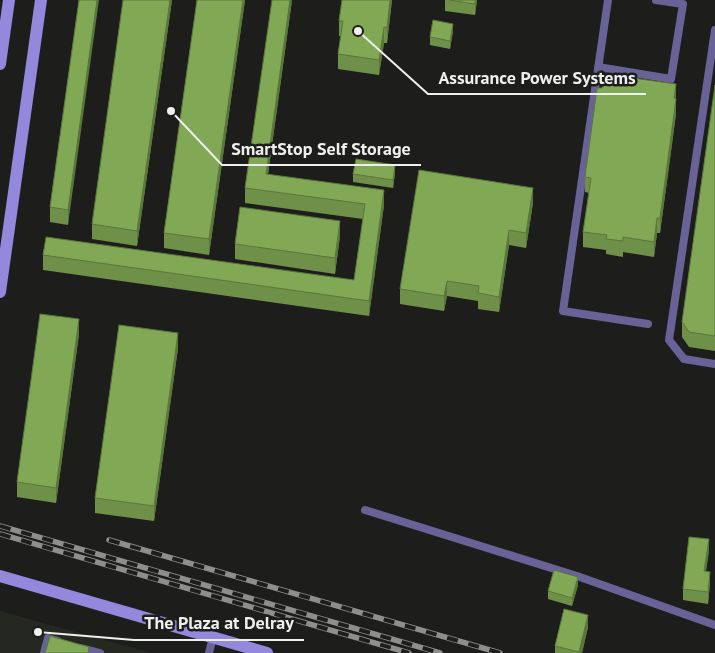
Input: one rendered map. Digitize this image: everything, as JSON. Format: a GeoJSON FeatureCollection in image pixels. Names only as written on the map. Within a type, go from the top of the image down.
{"type":"FeatureCollection","features":[{"type":"Feature","properties":{"kind":"main road"},"geometry":{"type":"LineString","coordinates":[[0,64],[9,0]]}},
{"type":"Feature","properties":{"kind":"main road"},"geometry":{"type":"LineString","coordinates":[[0,292],[1,273],[8,236],[41,0]]}},
{"type":"Feature","properties":{"kind":"main road"},"geometry":{"type":"LineString","coordinates":[[0,220],[8,236]]}},
{"type":"Feature","properties":{"kind":"main road"},"geometry":{"type":"LineString","coordinates":[[0,576],[267,653]]}},
{"type":"Feature","properties":{"kind":"lane"},"geometry":{"type":"LineString","coordinates":[[608,0],[563,312],[648,324]]}},
{"type":"Feature","properties":{"kind":"lane"},"geometry":{"type":"LineString","coordinates":[[598,67],[671,79],[683,4],[656,0]]}},
{"type":"Feature","properties":{"kind":"lane"},"geometry":{"type":"LineString","coordinates":[[715,30],[669,340],[684,359],[715,364]]}},
{"type":"Feature","properties":{"kind":"lane"},"geometry":{"type":"LineString","coordinates":[[365,510],[577,576],[715,625]]}},
{"type":"Feature","properties":{"kind":"lane"},"geometry":{"type":"LineString","coordinates":[[44,653],[48,638],[65,643]]}},
{"type":"Feature","properties":{"kind":"lane"},"geometry":{"type":"LineString","coordinates":[[209,653],[213,638]]}},
{"type":"Feature","properties":{"kind":"lane"},"geometry":{"type":"LineString","coordinates":[[74,646],[100,653]]}},
{"type":"Feature","properties":{"kind":"shaded area"},"geometry":{"type":"Polygon","coordinates":[[[0,611],[152,653],[0,653],[0,611]]]}},
{"type":"Feature","properties":{"kind":"building"},"geometry":{"type":"Polygon","coordinates":[[[79,0],[97,0],[68,210],[50,207],[79,0]]]}},
{"type":"Feature","properties":{"kind":"building"},"geometry":{"type":"Polygon","coordinates":[[[123,0],[170,0],[137,231],[92,224],[123,0]]]}},
{"type":"Feature","properties":{"kind":"building"},"geometry":{"type":"Polygon","coordinates":[[[197,0],[243,0],[209,239],[164,233],[197,0]]]}},
{"type":"Feature","properties":{"kind":"building"},"geometry":{"type":"Polygon","coordinates":[[[272,0],[290,0],[266,174],[384,190],[369,301],[43,255],[46,237],[354,280],[365,204],[245,188],[272,0]]]}},
{"type":"Feature","properties":{"kind":"building"},"geometry":{"type":"Polygon","coordinates":[[[342,0],[390,0],[387,28],[384,27],[379,60],[338,54],[343,21],[339,21],[342,0]]]}},
{"type":"Feature","properties":{"kind":"building"},"geometry":{"type":"Polygon","coordinates":[[[450,0],[475,0],[475,4],[450,0]]]}},
{"type":"Feature","properties":{"kind":"building"},"geometry":{"type":"Polygon","coordinates":[[[433,20],[453,24],[450,41],[430,37],[433,20]]]}},
{"type":"Feature","properties":{"kind":"building"},"geometry":{"type":"Polygon","coordinates":[[[604,74],[676,84],[674,98],[676,99],[660,218],[657,218],[654,242],[623,237],[623,241],[606,239],[607,235],[583,232],[591,178],[585,177],[597,88],[602,88],[604,74]]]}},
{"type":"Feature","properties":{"kind":"building"},"geometry":{"type":"Polygon","coordinates":[[[715,85],[715,336],[689,332],[682,322],[715,85]]]}},
{"type":"Feature","properties":{"kind":"building"},"geometry":{"type":"Polygon","coordinates":[[[356,159],[395,165],[393,180],[353,174],[356,159]]]}},
{"type":"Feature","properties":{"kind":"building"},"geometry":{"type":"Polygon","coordinates":[[[419,170],[533,188],[526,233],[509,230],[499,297],[478,293],[479,286],[447,281],[444,296],[400,289],[419,170]]]}},
{"type":"Feature","properties":{"kind":"building"},"geometry":{"type":"Polygon","coordinates":[[[240,207],[340,221],[335,258],[235,244],[240,207]]]}},
{"type":"Feature","properties":{"kind":"building"},"geometry":{"type":"Polygon","coordinates":[[[40,314],[79,319],[56,488],[17,482],[40,314]]]}},
{"type":"Feature","properties":{"kind":"building"},"geometry":{"type":"Polygon","coordinates":[[[119,325],[178,333],[154,506],[95,498],[119,325]]]}},
{"type":"Feature","properties":{"kind":"building"},"geometry":{"type":"Polygon","coordinates":[[[689,537],[709,539],[704,571],[710,572],[708,592],[683,589],[689,537]]]}},
{"type":"Feature","properties":{"kind":"building"},"geometry":{"type":"Polygon","coordinates":[[[554,570],[578,577],[572,598],[548,591],[554,570]]]}},
{"type":"Feature","properties":{"kind":"building"},"geometry":{"type":"Polygon","coordinates":[[[564,609],[588,615],[579,652],[555,646],[564,609]]]}},
{"type":"Feature","properties":{"kind":"building"},"geometry":{"type":"Polygon","coordinates":[[[50,636],[89,647],[88,653],[45,653],[50,636]]]}},
{"type":"Feature","properties":{"kind":"railway"},"geometry":{"type":"LineString","coordinates":[[0,526],[440,653]]}},
{"type":"Feature","properties":{"kind":"railway"},"geometry":{"type":"LineString","coordinates":[[0,534],[409,653]]}},
{"type":"Feature","properties":{"kind":"railway"},"geometry":{"type":"LineString","coordinates":[[109,540],[500,653]]}},
{"type":"Feature","properties":{"kind":"place","name":"Assurance Power Systems"},"geometry":{"type":"Point","coordinates":[358,31]}},
{"type":"Feature","properties":{"kind":"place","name":"SmartStop Self Storage"},"geometry":{"type":"Point","coordinates":[171,111]}},
{"type":"Feature","properties":{"kind":"place","name":"The Plaza at Delray"},"geometry":{"type":"Point","coordinates":[38,632]}}]}
